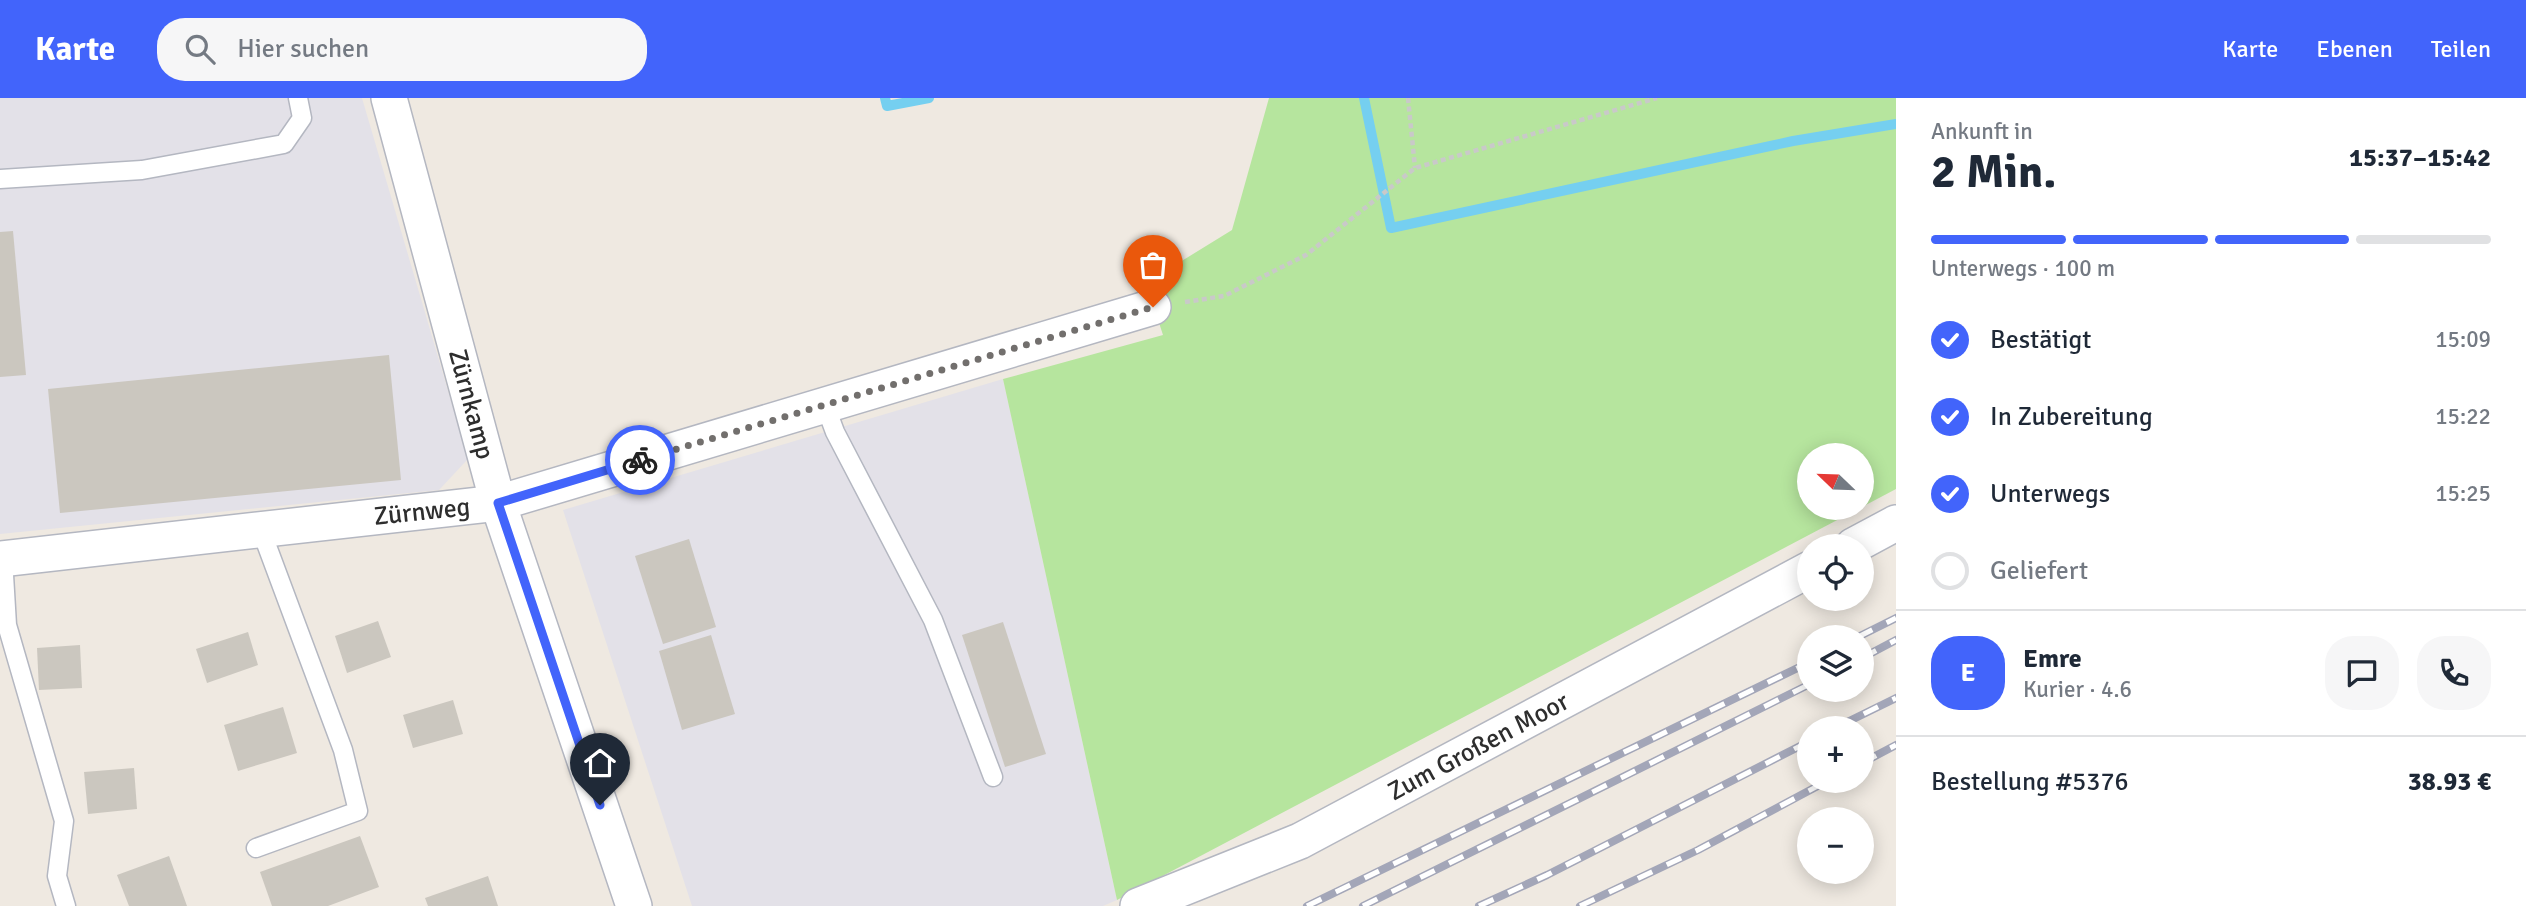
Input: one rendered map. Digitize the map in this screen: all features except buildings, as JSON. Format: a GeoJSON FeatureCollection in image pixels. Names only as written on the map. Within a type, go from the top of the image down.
{"type":"FeatureCollection","features":[{"type":"Feature","properties":{"kind":"street","name":"Zürnkamp"},"geometry":{"type":"LineString","coordinates":[[390,98],[498,503],[634,906]]}},
{"type":"Feature","properties":{"kind":"street","name":"Zürnweg"},"geometry":{"type":"LineString","coordinates":[[1,559],[498,503],[1153,307]]}},
{"type":"Feature","properties":{"kind":"street"},"geometry":{"type":"LineString","coordinates":[[1874,535],[1896,523]]}},
{"type":"Feature","properties":{"kind":"street","name":"Zum Großen Moor"},"geometry":{"type":"LineString","coordinates":[[1138,906],[1300,841],[1797,576]]}},
{"type":"Feature","properties":{"kind":"lane"},"geometry":{"type":"LineString","coordinates":[[0,179],[142,170],[284,144],[302,118],[298,98]]}},
{"type":"Feature","properties":{"kind":"lane"},"geometry":{"type":"LineString","coordinates":[[825,405],[835,432],[933,620],[993,777]]}},
{"type":"Feature","properties":{"kind":"lane"},"geometry":{"type":"LineString","coordinates":[[256,848],[358,811],[342,750],[261,530]]}},
{"type":"Feature","properties":{"kind":"lane"},"geometry":{"type":"LineString","coordinates":[[1,559],[7,625],[64,821],[57,876],[66,906]]}},
{"type":"Feature","properties":{"kind":"path"},"geometry":{"type":"LineString","coordinates":[[1408,98],[1415,168]]}},
{"type":"Feature","properties":{"kind":"path"},"geometry":{"type":"LineString","coordinates":[[1153,307],[1224,296],[1306,255],[1415,168],[1657,98]]}},
{"type":"Feature","properties":{"kind":"shaded area"},"geometry":{"type":"Polygon","coordinates":[[[0,98],[362,98],[468,459],[439,490],[0,534],[0,98]]]}},
{"type":"Feature","properties":{"kind":"shaded area"},"geometry":{"type":"Polygon","coordinates":[[[1003,379],[1117,900],[1103,906],[692,906],[563,510],[1003,379]]]}},
{"type":"Feature","properties":{"kind":"green space"},"geometry":{"type":"Polygon","coordinates":[[[1269,98],[1896,98],[1896,489],[1874,501],[1874,443],[1797,443],[1797,520],[1837,520],[1811,534],[1797,534],[1797,541],[1117,900],[1003,379],[1163,335],[1146,283],[1232,230],[1269,98]]]}},
{"type":"Feature","properties":{"kind":"waterway"},"geometry":{"type":"LineString","coordinates":[[885,98],[887,106],[929,98]]}},
{"type":"Feature","properties":{"kind":"waterway"},"geometry":{"type":"LineString","coordinates":[[1364,98],[1391,228],[1793,141],[1896,124]]}},
{"type":"Feature","properties":{"kind":"railway"},"geometry":{"type":"LineString","coordinates":[[1874,629],[1896,618]]}},
{"type":"Feature","properties":{"kind":"railway"},"geometry":{"type":"LineString","coordinates":[[1874,652],[1896,640]]}},
{"type":"Feature","properties":{"kind":"railway"},"geometry":{"type":"LineString","coordinates":[[1307,906],[1797,668]]}},
{"type":"Feature","properties":{"kind":"railway"},"geometry":{"type":"LineString","coordinates":[[1363,906],[1797,690]]}},
{"type":"Feature","properties":{"kind":"railway"},"geometry":{"type":"LineString","coordinates":[[1859,716],[1896,698]]}},
{"type":"Feature","properties":{"kind":"railway"},"geometry":{"type":"LineString","coordinates":[[1874,757],[1896,745]]}},
{"type":"Feature","properties":{"kind":"railway"},"geometry":{"type":"LineString","coordinates":[[1479,906],[1547,875],[1797,748]]}},
{"type":"Feature","properties":{"kind":"railway"},"geometry":{"type":"LineString","coordinates":[[1580,906],[1698,850],[1805,793]]}},
{"type":"Feature","properties":{"kind":"way so far"},"geometry":{"type":"LineString","coordinates":[[640,460],[1153,307]]}},
{"type":"Feature","properties":{"kind":"route"},"geometry":{"type":"LineString","coordinates":[[600,805],[498,503],[640,460]]}}]}
